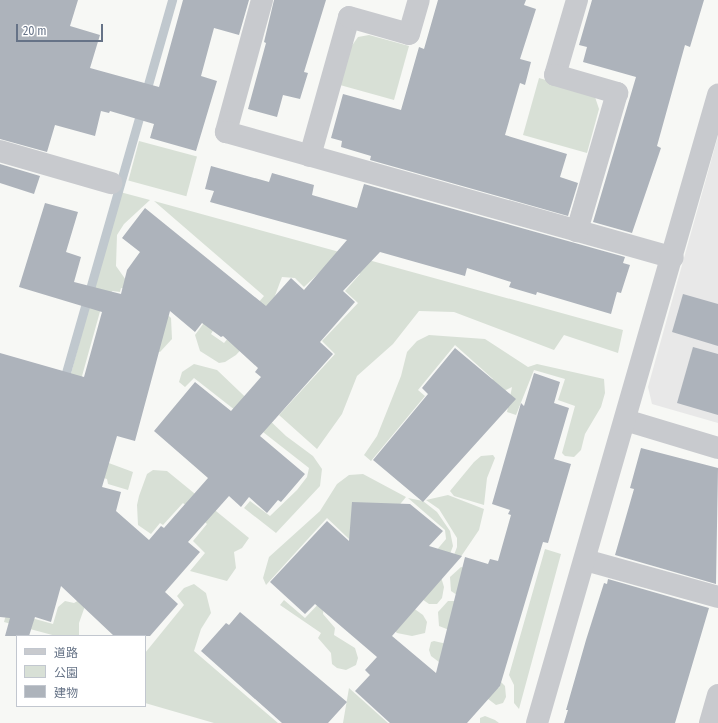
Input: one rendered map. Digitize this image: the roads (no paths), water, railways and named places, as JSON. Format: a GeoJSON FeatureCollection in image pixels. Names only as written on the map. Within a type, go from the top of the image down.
{"type":"FeatureCollection","features":[{"type":"Feature","properties":{"kind":"street"},"geometry":{"type":"LineString","coordinates":[[262,0],[226,132],[673,258]]}},
{"type":"Feature","properties":{"kind":"street"},"geometry":{"type":"LineString","coordinates":[[310,156],[349,17],[410,34],[419,0]]}},
{"type":"Feature","properties":{"kind":"street"},"geometry":{"type":"LineString","coordinates":[[577,0],[555,75],[617,93],[577,231]]}},
{"type":"Feature","properties":{"kind":"street"},"geometry":{"type":"LineString","coordinates":[[538,723],[673,258],[718,95]]}},
{"type":"Feature","properties":{"kind":"street"},"geometry":{"type":"LineString","coordinates":[[0,151],[111,183]]}},
{"type":"Feature","properties":{"kind":"street"},"geometry":{"type":"LineString","coordinates":[[625,420],[718,448]]}},
{"type":"Feature","properties":{"kind":"street"},"geometry":{"type":"LineString","coordinates":[[585,560],[718,597]]}},
{"type":"Feature","properties":{"kind":"street"},"geometry":{"type":"LineString","coordinates":[[710,723],[718,695]]}},
{"type":"Feature","properties":{"kind":"waterway"},"geometry":{"type":"LineString","coordinates":[[145,95],[172,0]]}},
{"type":"Feature","properties":{"kind":"waterway"},"geometry":{"type":"LineString","coordinates":[[63,383],[142,107]]}}]}
